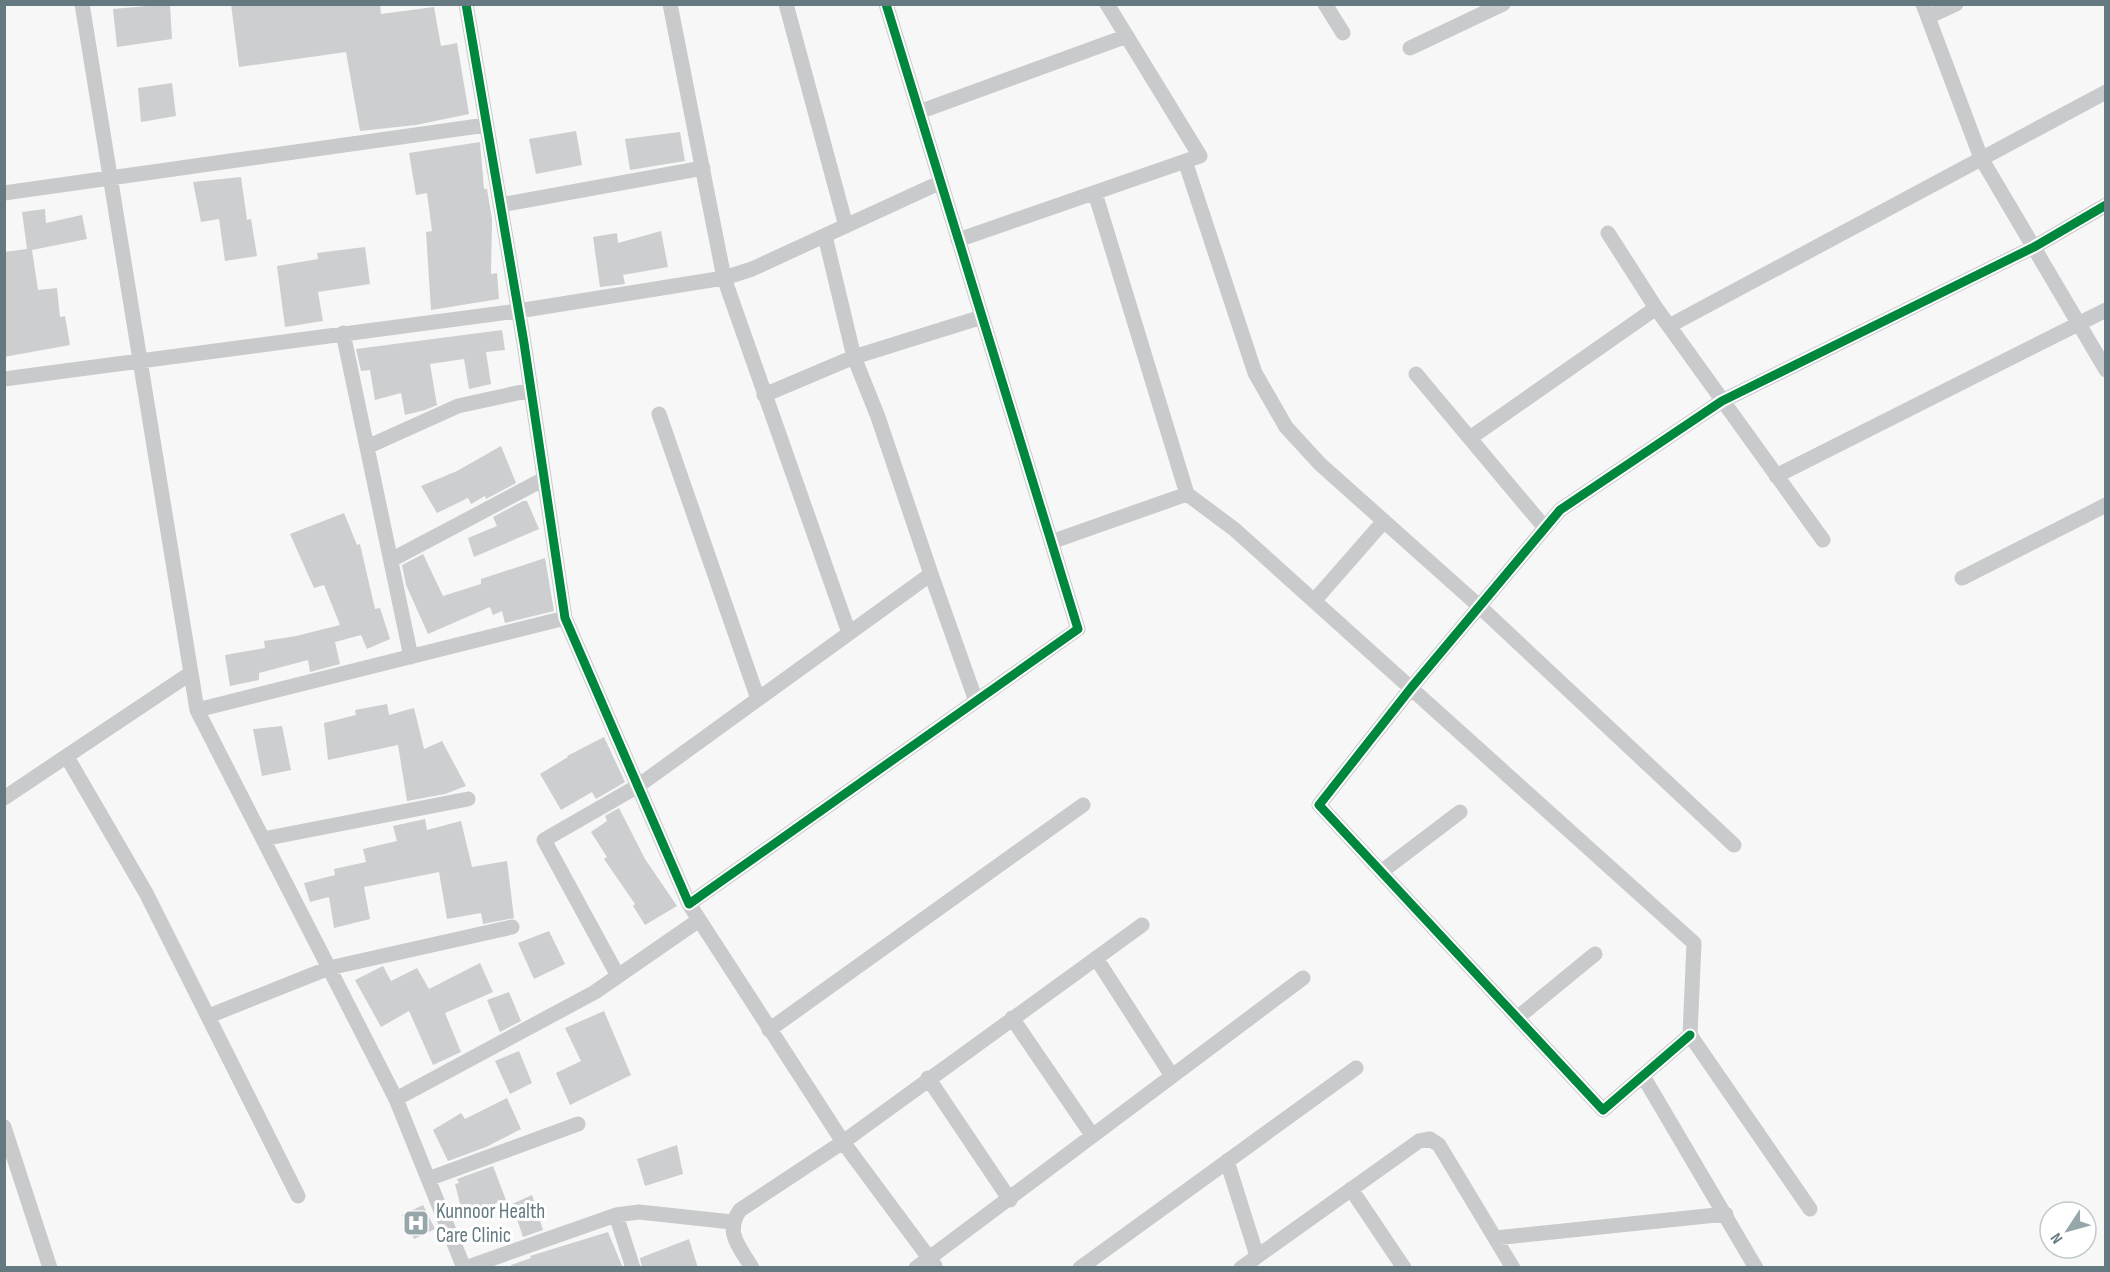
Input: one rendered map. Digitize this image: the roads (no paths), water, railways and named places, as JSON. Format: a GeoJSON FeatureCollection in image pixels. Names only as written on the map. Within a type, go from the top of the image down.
{"type":"FeatureCollection","features":[{"type":"Feature","properties":{"kind":"street"},"geometry":{"type":"LineString","coordinates":[[82,4],[197,710],[396,1099],[465,1268],[616,1215],[639,1212],[732,1222]]}},
{"type":"Feature","properties":{"kind":"street"},"geometry":{"type":"LineString","coordinates":[[466,4],[531,390],[565,618],[689,904],[769,1030],[927,1265],[1092,1135],[1303,978]]}},
{"type":"Feature","properties":{"kind":"street"},"geometry":{"type":"LineString","coordinates":[[670,4],[724,278],[849,633]]}},
{"type":"Feature","properties":{"kind":"street"},"geometry":{"type":"LineString","coordinates":[[786,4],[846,226]]}},
{"type":"Feature","properties":{"kind":"street"},"geometry":{"type":"LineString","coordinates":[[958,240],[1200,156],[1107,4]]}},
{"type":"Feature","properties":{"kind":"street"},"geometry":{"type":"LineString","coordinates":[[1325,4],[1343,33]]}},
{"type":"Feature","properties":{"kind":"street"},"geometry":{"type":"LineString","coordinates":[[1410,48],[1503,4]]}},
{"type":"Feature","properties":{"kind":"street"},"geometry":{"type":"LineString","coordinates":[[1956,4],[1926,11],[1981,158],[2106,370]]}},
{"type":"Feature","properties":{"kind":"street"},"geometry":{"type":"LineString","coordinates":[[689,904],[1078,629],[939,183],[891,6]]}},
{"type":"Feature","properties":{"kind":"street"},"geometry":{"type":"LineString","coordinates":[[919,111],[1126,36]]}},
{"type":"Feature","properties":{"kind":"street"},"geometry":{"type":"LineString","coordinates":[[1670,326],[2106,92]]}},
{"type":"Feature","properties":{"kind":"street"},"geometry":{"type":"LineString","coordinates":[[4,193],[486,125]]}},
{"type":"Feature","properties":{"kind":"street"},"geometry":{"type":"LineString","coordinates":[[1185,161],[1264,392],[1301,445],[1479,606],[1734,845]]}},
{"type":"Feature","properties":{"kind":"street"},"geometry":{"type":"LineString","coordinates":[[500,205],[703,168]]}},
{"type":"Feature","properties":{"kind":"street"},"geometry":{"type":"LineString","coordinates":[[4,379],[518,310],[724,278],[752,269],[939,183]]}},
{"type":"Feature","properties":{"kind":"street"},"geometry":{"type":"LineString","coordinates":[[1095,193],[1187,494],[1234,529],[1694,943],[1690,1035],[1810,1209]]}},
{"type":"Feature","properties":{"kind":"street"},"geometry":{"type":"LineString","coordinates":[[1690,1035],[1604,1110],[1319,805],[1411,688],[1560,510],[1722,401],[2034,247],[2106,205]]}},
{"type":"Feature","properties":{"kind":"street"},"geometry":{"type":"LineString","coordinates":[[1608,233],[1656,308],[1822,540]]}},
{"type":"Feature","properties":{"kind":"street"},"geometry":{"type":"LineString","coordinates":[[825,236],[854,357],[879,417],[975,701]]}},
{"type":"Feature","properties":{"kind":"street"},"geometry":{"type":"LineString","coordinates":[[1470,438],[1656,308]]}},
{"type":"Feature","properties":{"kind":"street"},"geometry":{"type":"LineString","coordinates":[[1776,476],[2106,310]]}},
{"type":"Feature","properties":{"kind":"street"},"geometry":{"type":"LineString","coordinates":[[764,395],[854,357],[982,317]]}},
{"type":"Feature","properties":{"kind":"street"},"geometry":{"type":"LineString","coordinates":[[343,333],[411,657]]}},
{"type":"Feature","properties":{"kind":"street"},"geometry":{"type":"LineString","coordinates":[[1416,374],[1545,528]]}},
{"type":"Feature","properties":{"kind":"street"},"geometry":{"type":"LineString","coordinates":[[367,447],[458,406],[531,390]]}},
{"type":"Feature","properties":{"kind":"street"},"geometry":{"type":"LineString","coordinates":[[659,414],[758,699]]}},
{"type":"Feature","properties":{"kind":"street"},"geometry":{"type":"LineString","coordinates":[[391,560],[544,479]]}},
{"type":"Feature","properties":{"kind":"street"},"geometry":{"type":"LineString","coordinates":[[1051,542],[1187,494]]}},
{"type":"Feature","properties":{"kind":"street"},"geometry":{"type":"LineString","coordinates":[[1962,578],[2106,505]]}},
{"type":"Feature","properties":{"kind":"street"},"geometry":{"type":"LineString","coordinates":[[1314,601],[1384,521]]}},
{"type":"Feature","properties":{"kind":"street"},"geometry":{"type":"LineString","coordinates":[[618,976],[544,840],[638,786],[931,574]]}},
{"type":"Feature","properties":{"kind":"street"},"geometry":{"type":"LineString","coordinates":[[197,710],[565,618]]}},
{"type":"Feature","properties":{"kind":"street"},"geometry":{"type":"LineString","coordinates":[[4,798],[191,673]]}},
{"type":"Feature","properties":{"kind":"street"},"geometry":{"type":"LineString","coordinates":[[67,757],[138,877],[298,1196]]}},
{"type":"Feature","properties":{"kind":"street"},"geometry":{"type":"LineString","coordinates":[[263,839],[468,799]]}},
{"type":"Feature","properties":{"kind":"street"},"geometry":{"type":"LineString","coordinates":[[769,1030],[1083,805]]}},
{"type":"Feature","properties":{"kind":"street"},"geometry":{"type":"LineString","coordinates":[[1381,872],[1460,812]]}},
{"type":"Feature","properties":{"kind":"street"},"geometry":{"type":"LineString","coordinates":[[396,1099],[595,992],[699,920]]}},
{"type":"Feature","properties":{"kind":"street"},"geometry":{"type":"LineString","coordinates":[[752,1268],[733,1234],[732,1222],[740,1210],[843,1142],[928,1078],[1142,926]]}},
{"type":"Feature","properties":{"kind":"street"},"geometry":{"type":"LineString","coordinates":[[209,1016],[329,968],[512,927]]}},
{"type":"Feature","properties":{"kind":"street"},"geometry":{"type":"LineString","coordinates":[[1517,1018],[1595,954]]}},
{"type":"Feature","properties":{"kind":"street"},"geometry":{"type":"LineString","coordinates":[[1096,958],[1172,1076]]}},
{"type":"Feature","properties":{"kind":"street"},"geometry":{"type":"LineString","coordinates":[[1012,1018],[1092,1135]]}},
{"type":"Feature","properties":{"kind":"street"},"geometry":{"type":"LineString","coordinates":[[1080,1268],[1356,1068]]}},
{"type":"Feature","properties":{"kind":"street"},"geometry":{"type":"LineString","coordinates":[[1643,1076],[1756,1268]]}},
{"type":"Feature","properties":{"kind":"street"},"geometry":{"type":"LineString","coordinates":[[928,1078],[1010,1200]]}},
{"type":"Feature","properties":{"kind":"street"},"geometry":{"type":"LineString","coordinates":[[428,1179],[578,1124]]}},
{"type":"Feature","properties":{"kind":"street"},"geometry":{"type":"LineString","coordinates":[[4,1127],[50,1268]]}},
{"type":"Feature","properties":{"kind":"street"},"geometry":{"type":"LineString","coordinates":[[1241,1268],[1419,1141],[1430,1139],[1439,1145],[1513,1268]]}},
{"type":"Feature","properties":{"kind":"street"},"geometry":{"type":"LineString","coordinates":[[1227,1161],[1257,1256]]}},
{"type":"Feature","properties":{"kind":"street"},"geometry":{"type":"LineString","coordinates":[[1351,1189],[1404,1268]]}},
{"type":"Feature","properties":{"kind":"street"},"geometry":{"type":"LineString","coordinates":[[1495,1238],[1726,1214]]}},
{"type":"Feature","properties":{"kind":"street"},"geometry":{"type":"LineString","coordinates":[[616,1215],[633,1268]]}},
{"type":"Feature","properties":{"kind":"place","name":"Kunnoor Health Care Clinic"},"geometry":{"type":"Point","coordinates":[416,1223]}}]}
